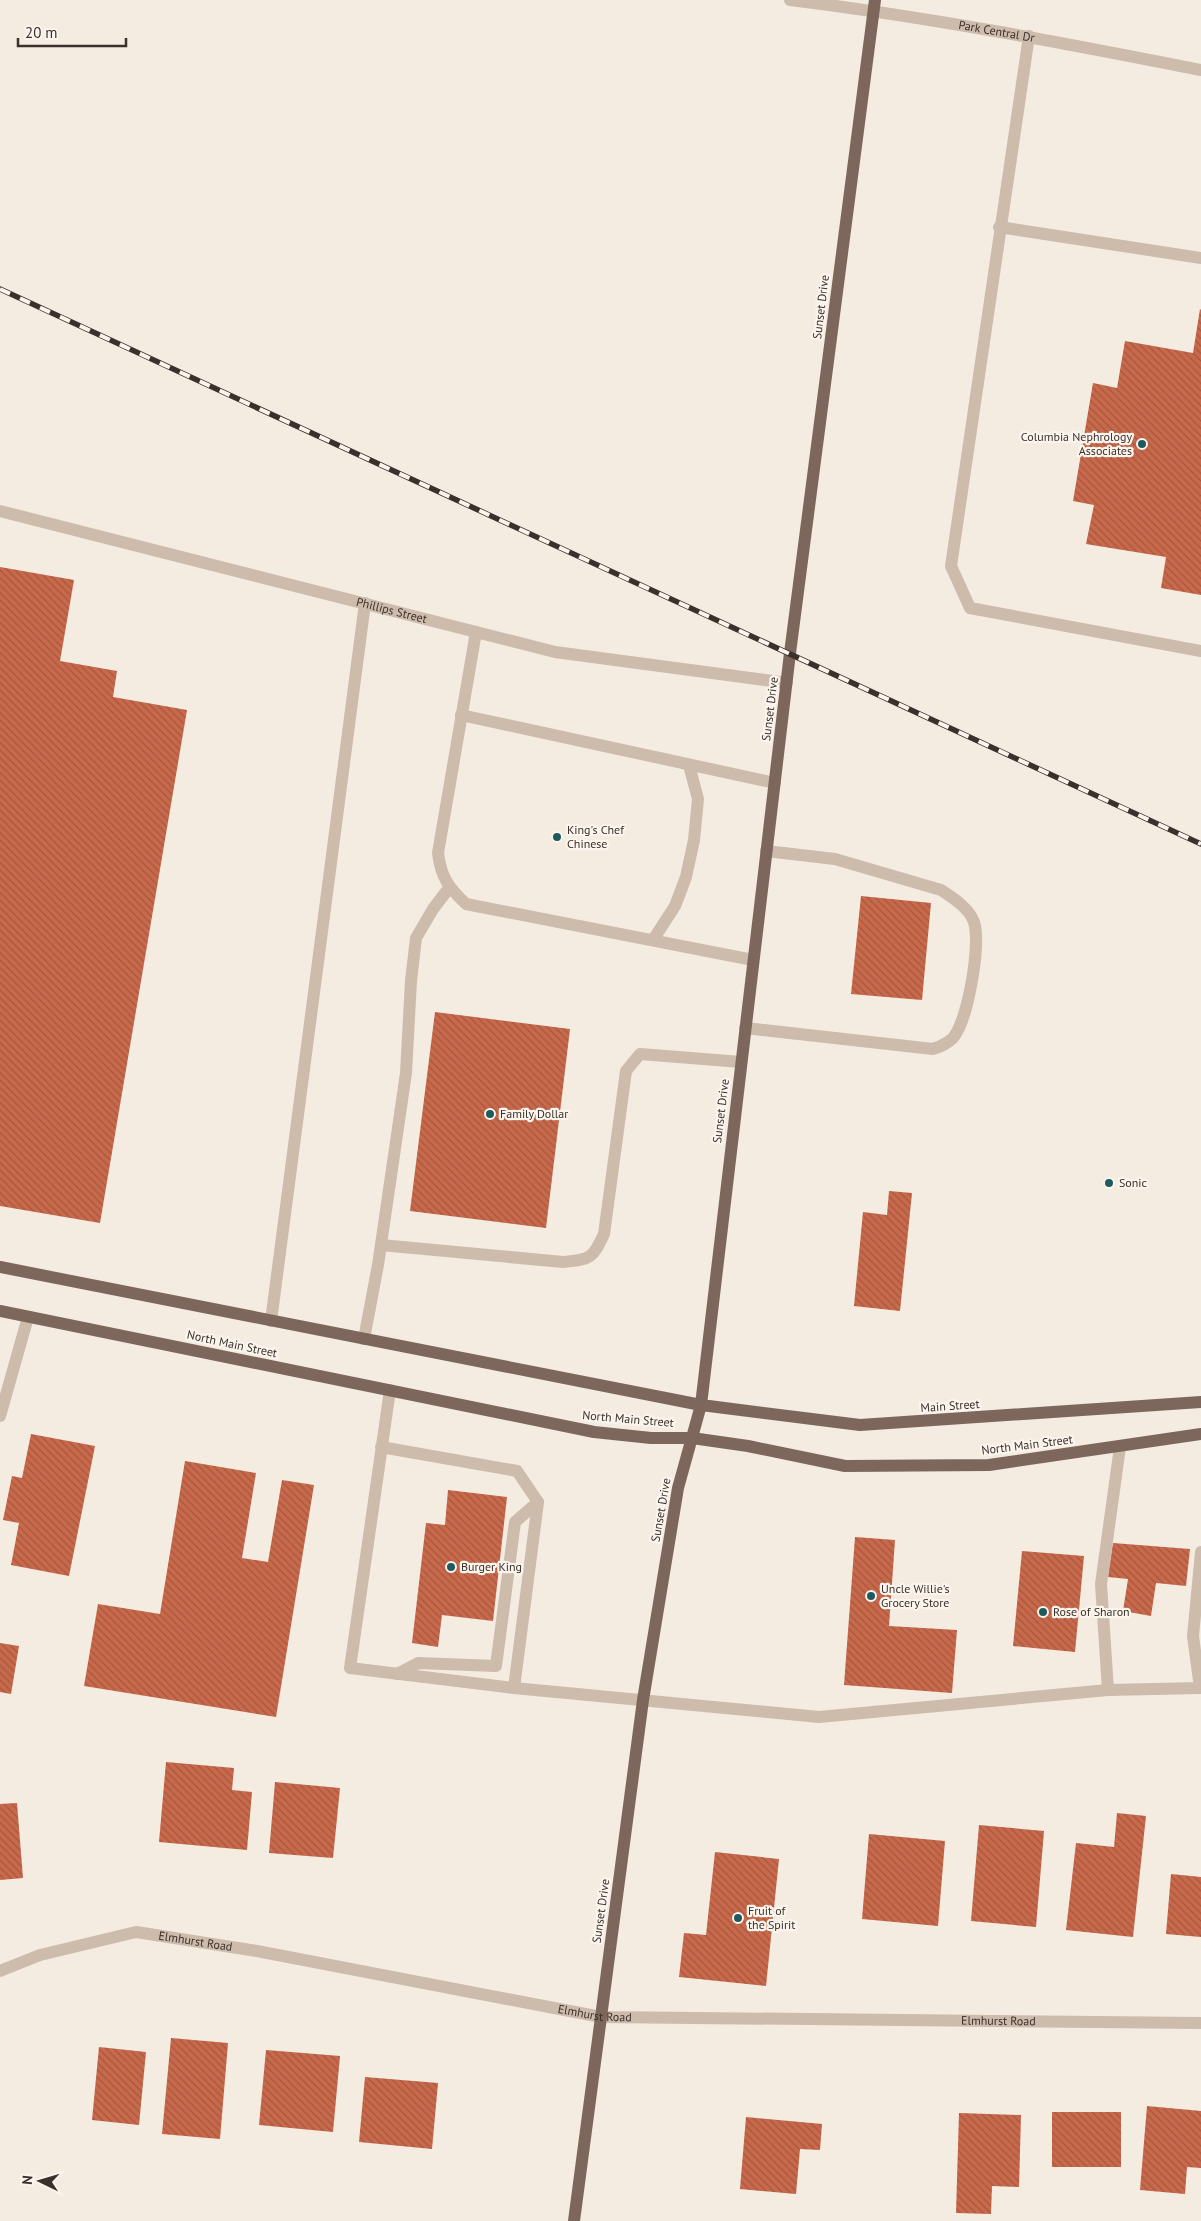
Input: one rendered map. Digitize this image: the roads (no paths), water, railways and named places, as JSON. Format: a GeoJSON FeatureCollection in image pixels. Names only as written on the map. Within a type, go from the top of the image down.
{"type":"FeatureCollection","features":[{"type":"Feature","properties":{"kind":"main road","name":"Sunset Drive"},"geometry":{"type":"LineString","coordinates":[[574,2221],[643,1700],[678,1488],[701,1406],[766,851],[874,5]]}},
{"type":"Feature","properties":{"kind":"main road","name":"North Main Street"},"geometry":{"type":"LineString","coordinates":[[0,1267],[701,1406]]}},
{"type":"Feature","properties":{"kind":"main road","name":"North Main Street"},"geometry":{"type":"LineString","coordinates":[[0,1311],[594,1432],[651,1438],[692,1438],[748,1446],[845,1466],[989,1465],[1201,1434]]}},
{"type":"Feature","properties":{"kind":"main road","name":"Main Street"},"geometry":{"type":"LineString","coordinates":[[701,1406],[860,1425],[1201,1402]]}},
{"type":"Feature","properties":{"kind":"street","name":"Park Central Dr"},"geometry":{"type":"LineString","coordinates":[[790,0],[874,5],[1201,70]]}},
{"type":"Feature","properties":{"kind":"street"},"geometry":{"type":"LineString","coordinates":[[1029,36],[999,227],[950,566],[970,608],[1201,651]]}},
{"type":"Feature","properties":{"kind":"street"},"geometry":{"type":"LineString","coordinates":[[999,227],[1201,258]]}},
{"type":"Feature","properties":{"kind":"street","name":"Phillips Street"},"geometry":{"type":"LineString","coordinates":[[0,511],[555,652],[787,683]]}},
{"type":"Feature","properties":{"kind":"street"},"geometry":{"type":"LineString","coordinates":[[271,1321],[366,604]]}},
{"type":"Feature","properties":{"kind":"street"},"geometry":{"type":"LineString","coordinates":[[476,632],[438,852],[440,869],[449,888],[466,904],[753,960]]}},
{"type":"Feature","properties":{"kind":"street"},"geometry":{"type":"LineString","coordinates":[[462,716],[775,783]]}},
{"type":"Feature","properties":{"kind":"street"},"geometry":{"type":"LineString","coordinates":[[653,940],[675,906],[686,877],[694,840],[698,799],[689,765]]}},
{"type":"Feature","properties":{"kind":"street"},"geometry":{"type":"LineString","coordinates":[[745,1028],[920,1049],[933,1049],[945,1045],[953,1037],[960,1025],[967,1005],[976,940],[974,922],[967,911],[941,890],[835,859],[766,851]]}},
{"type":"Feature","properties":{"kind":"street"},"geometry":{"type":"LineString","coordinates":[[364,1339],[381,1245],[406,1073],[411,981],[416,938],[432,909],[449,888]]}},
{"type":"Feature","properties":{"kind":"street"},"geometry":{"type":"LineString","coordinates":[[381,1245],[563,1262],[584,1260],[595,1253],[604,1234],[626,1071],[640,1054],[741,1062]]}},
{"type":"Feature","properties":{"kind":"street"},"geometry":{"type":"LineString","coordinates":[[0,1416],[28,1317]]}},
{"type":"Feature","properties":{"kind":"street"},"geometry":{"type":"LineString","coordinates":[[390,1390],[350,1668],[514,1688],[818,1718],[1108,1690],[1200,1688],[1193,1636],[1201,1552]]}},
{"type":"Feature","properties":{"kind":"street"},"geometry":{"type":"LineString","coordinates":[[381,1447],[517,1471],[538,1502],[514,1688]]}},
{"type":"Feature","properties":{"kind":"street"},"geometry":{"type":"LineString","coordinates":[[1108,1690],[1101,1584],[1120,1447]]}},
{"type":"Feature","properties":{"kind":"street"},"geometry":{"type":"LineString","coordinates":[[397,1674],[418,1663],[496,1666],[515,1522],[538,1502]]}},
{"type":"Feature","properties":{"kind":"street","name":"Elmhurst Road"},"geometry":{"type":"LineString","coordinates":[[0,1971],[40,1955],[136,1932],[257,1951],[601,2017],[1201,2023]]}},
{"type":"Feature","properties":{"kind":"railway"},"geometry":{"type":"LineString","coordinates":[[0,289],[1201,844]]}},
{"type":"Feature","properties":{"kind":"place","name":"Columbia Nephrology Associates"},"geometry":{"type":"Point","coordinates":[1142,444]}},
{"type":"Feature","properties":{"kind":"place","name":"King's Chef Chinese"},"geometry":{"type":"Point","coordinates":[557,837]}},
{"type":"Feature","properties":{"kind":"place","name":"Family Dollar"},"geometry":{"type":"Point","coordinates":[490,1114]}},
{"type":"Feature","properties":{"kind":"place","name":"Sonic"},"geometry":{"type":"Point","coordinates":[1109,1183]}},
{"type":"Feature","properties":{"kind":"place","name":"Burger King"},"geometry":{"type":"Point","coordinates":[451,1567]}},
{"type":"Feature","properties":{"kind":"place","name":"Uncle Willie's Grocery Store"},"geometry":{"type":"Point","coordinates":[871,1596]}},
{"type":"Feature","properties":{"kind":"place","name":"Rose of Sharon"},"geometry":{"type":"Point","coordinates":[1043,1612]}},
{"type":"Feature","properties":{"kind":"place","name":"Fruit of the Spirit"},"geometry":{"type":"Point","coordinates":[738,1918]}}]}
